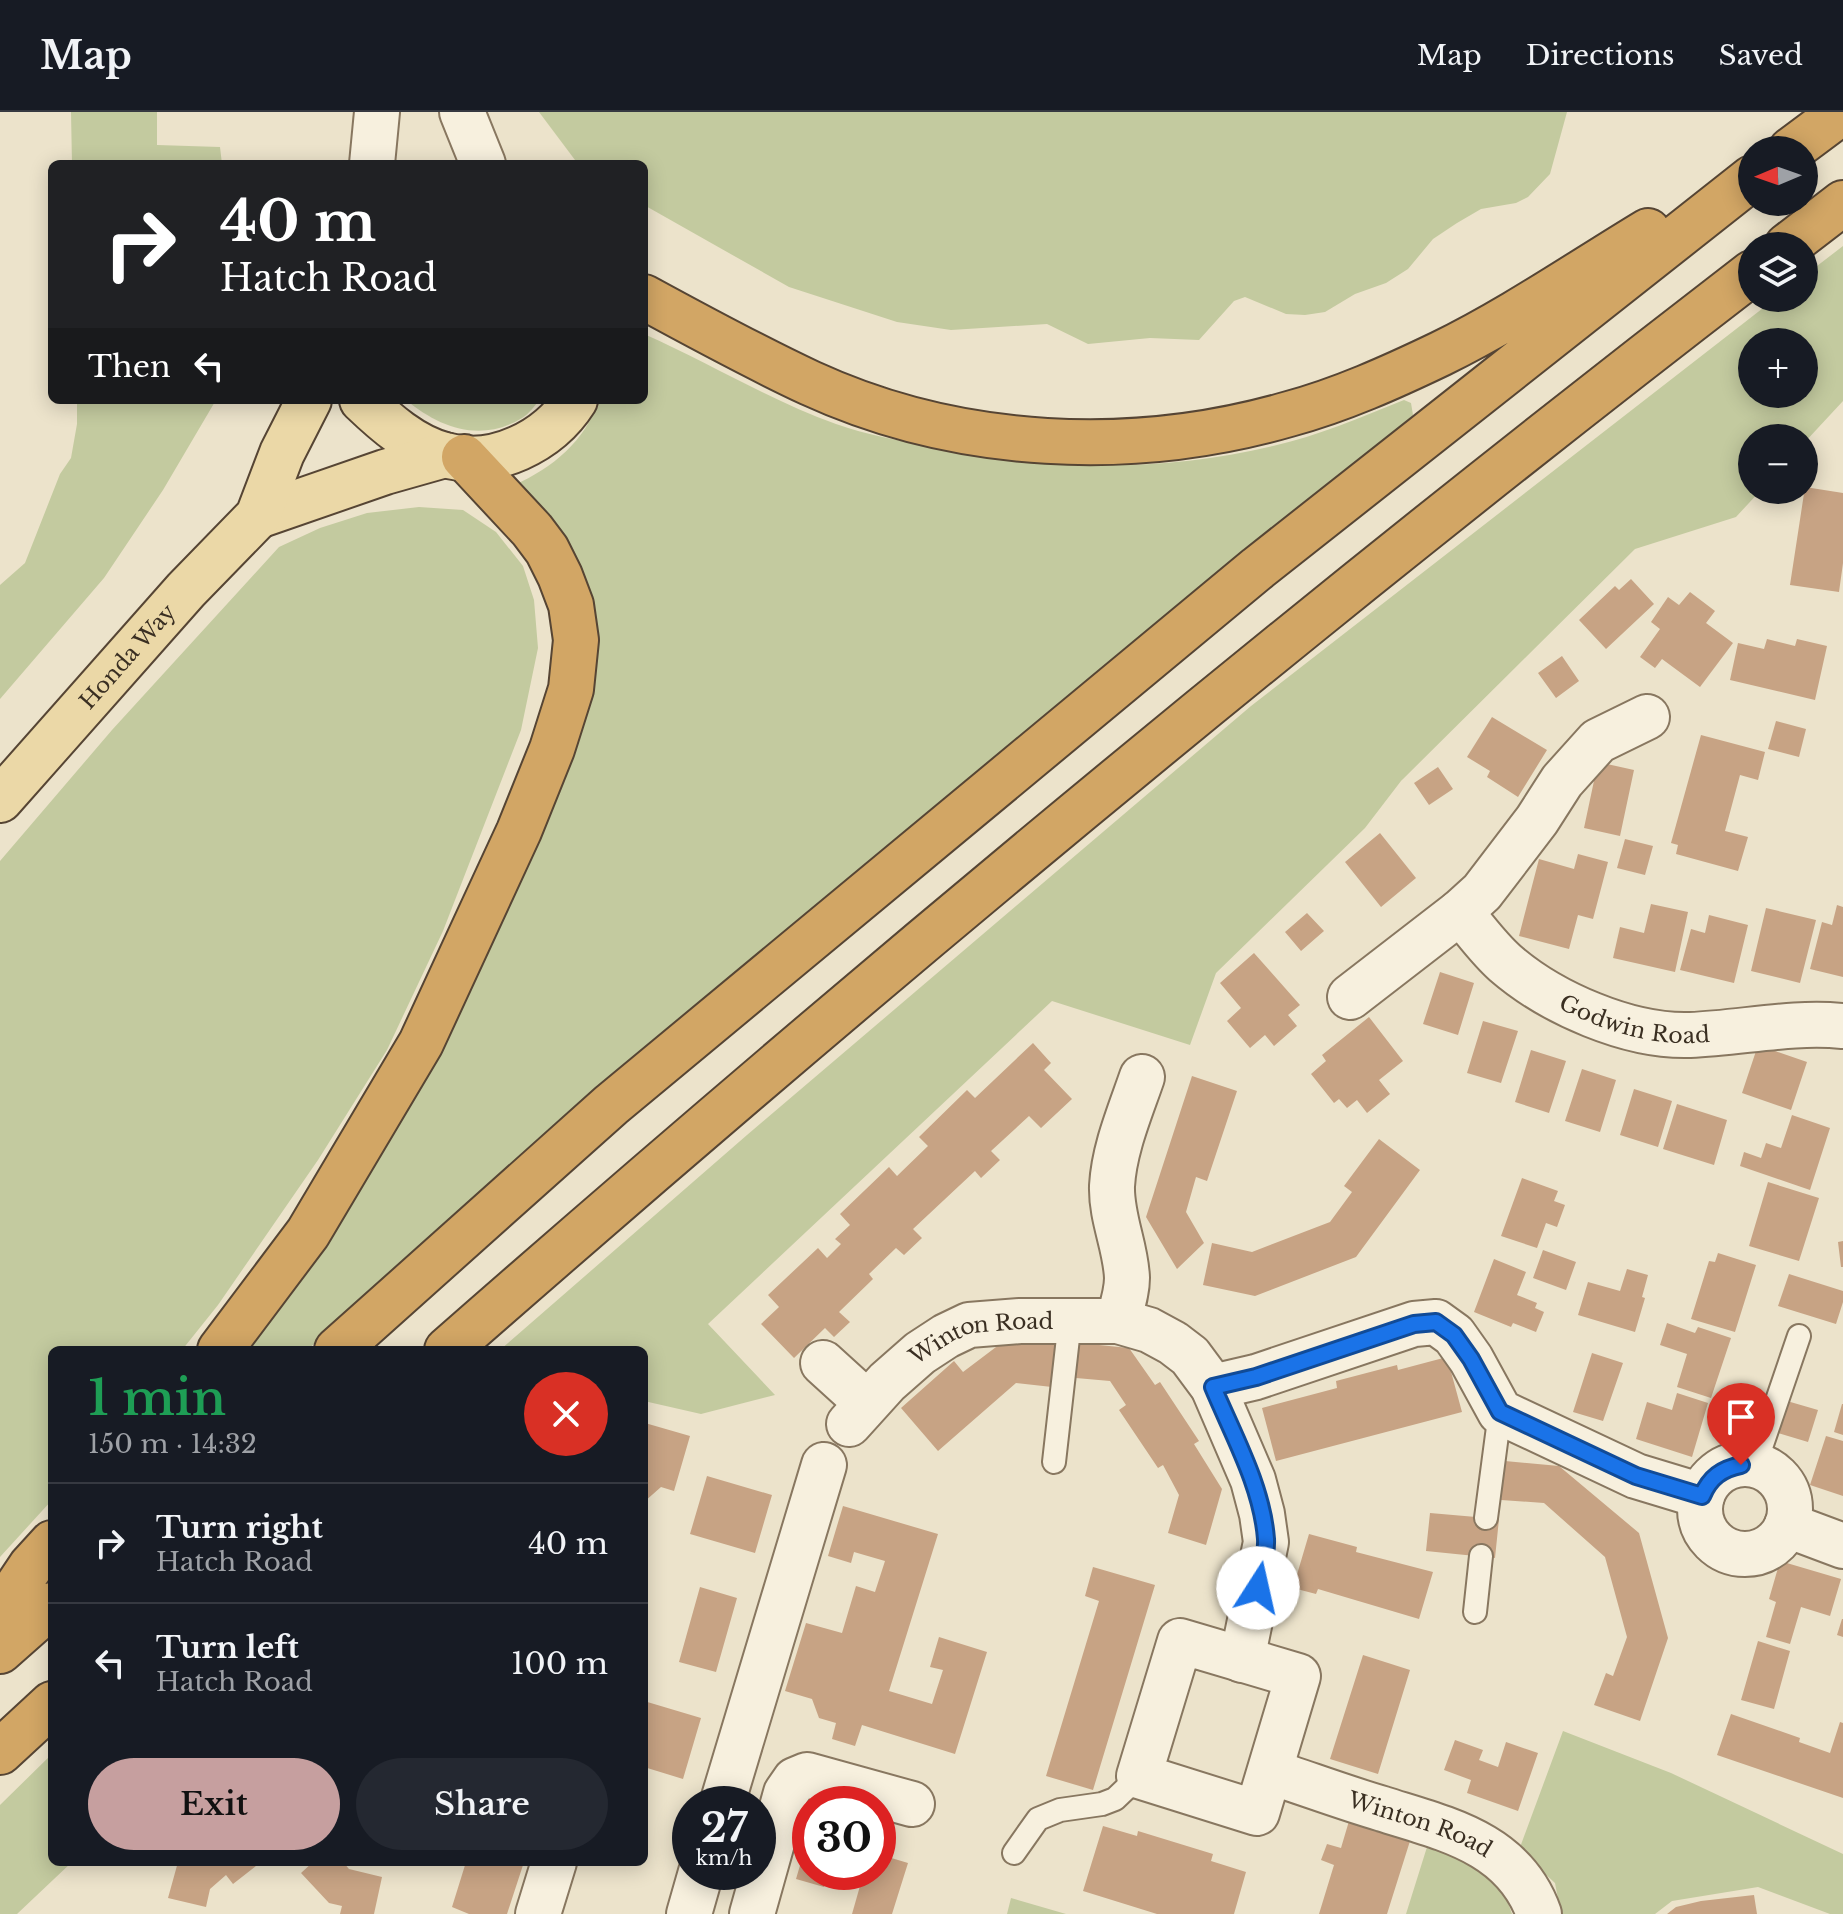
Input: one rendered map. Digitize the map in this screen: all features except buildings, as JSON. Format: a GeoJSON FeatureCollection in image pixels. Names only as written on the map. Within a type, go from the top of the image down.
{"type":"FeatureCollection","features":[{"type":"Feature","properties":{"kind":"highway"},"geometry":{"type":"LineString","coordinates":[[1810,136],[1842,112]]}},
{"type":"Feature","properties":{"kind":"highway"},"geometry":{"type":"LineString","coordinates":[[648,299],[812,384],[865,404],[951,429],[997,438],[1058,441],[1187,436],[1290,414],[1365,388],[1510,314],[1654,227],[1738,185]]}},
{"type":"Feature","properties":{"kind":"highway"},"geometry":{"type":"LineString","coordinates":[[341,1346],[611,1105],[1210,609],[1738,189]]}},
{"type":"Feature","properties":{"kind":"highway"},"geometry":{"type":"LineString","coordinates":[[1805,232],[1843,203]]}},
{"type":"Feature","properties":{"kind":"highway"},"geometry":{"type":"LineString","coordinates":[[452,1346],[994,880],[1514,459],[1738,284]]}},
{"type":"Feature","properties":{"kind":"highway"},"geometry":{"type":"LineString","coordinates":[[223,1346],[308,1233],[421,1043],[519,831],[552,749],[571,689],[576,640],[571,605],[547,550],[532,530],[454,456]]}},
{"type":"Feature","properties":{"kind":"highway"},"geometry":{"type":"LineString","coordinates":[[0,1612],[31,1566],[48,1547]]}},
{"type":"Feature","properties":{"kind":"highway"},"geometry":{"type":"LineString","coordinates":[[0,1651],[48,1609]]}},
{"type":"Feature","properties":{"kind":"highway"},"geometry":{"type":"LineString","coordinates":[[0,1752],[48,1708]]}},
{"type":"Feature","properties":{"kind":"main road","name":"Honda Way"},"geometry":{"type":"LineString","coordinates":[[0,800],[186,590],[258,516],[282,453],[307,404]]}},
{"type":"Feature","properties":{"kind":"main road"},"geometry":{"type":"LineString","coordinates":[[366,404],[383,421],[415,442],[454,456]]}},
{"type":"Feature","properties":{"kind":"main road","name":"Honda Way"},"geometry":{"type":"LineString","coordinates":[[258,516],[385,472],[454,456],[502,455],[535,440],[564,418],[573,404]]}},
{"type":"Feature","properties":{"kind":"street"},"geometry":{"type":"LineString","coordinates":[[372,160],[377,112]]}},
{"type":"Feature","properties":{"kind":"street"},"geometry":{"type":"LineString","coordinates":[[462,112],[481,160]]}},
{"type":"Feature","properties":{"kind":"street"},"geometry":{"type":"LineString","coordinates":[[1350,997],[1482,892],[1537,820],[1562,781],[1598,741],[1647,717]]}},
{"type":"Feature","properties":{"kind":"street","name":"Godwin Road"},"geometry":{"type":"LineString","coordinates":[[1460,912],[1504,962],[1537,987],[1595,1016],[1674,1035],[1785,1025],[1843,1026]]}},
{"type":"Feature","properties":{"kind":"street"},"geometry":{"type":"LineString","coordinates":[[1118,1321],[1127,1280],[1115,1225],[1112,1186],[1118,1147],[1142,1077]]}},
{"type":"Feature","properties":{"kind":"street","name":"Winton Road"},"geometry":{"type":"LineString","coordinates":[[858,1414],[920,1353],[969,1325],[1118,1321],[1149,1330],[1173,1343],[1190,1356],[1213,1387],[1253,1480],[1266,1542],[1242,1660]]}},
{"type":"Feature","properties":{"kind":"street"},"geometry":{"type":"LineString","coordinates":[[1213,1387],[1256,1377],[1414,1324],[1436,1322],[1454,1335],[1500,1412],[1636,1476],[1702,1496]]}},
{"type":"Feature","properties":{"kind":"street"},"geometry":{"type":"LineString","coordinates":[[823,1363],[858,1414]]}},
{"type":"Feature","properties":{"kind":"street"},"geometry":{"type":"LineString","coordinates":[[727,1786],[824,1465]]}},
{"type":"Feature","properties":{"kind":"street"},"geometry":{"type":"LineString","coordinates":[[1741,1465],[1755,1465],[1767,1470],[1784,1488],[1789,1500],[1787,1525],[1781,1537],[1759,1552],[1733,1553],[1717,1545],[1708,1535],[1702,1523],[1702,1496],[1717,1474],[1741,1465]]}},
{"type":"Feature","properties":{"kind":"street"},"geometry":{"type":"LineString","coordinates":[[1787,1525],[1843,1546]]}},
{"type":"Feature","properties":{"kind":"street"},"geometry":{"type":"LineString","coordinates":[[1180,1641],[1242,1660],[1298,1676],[1257,1813],[1139,1776],[1180,1641]]}},
{"type":"Feature","properties":{"kind":"street","name":"Winton Road"},"geometry":{"type":"LineString","coordinates":[[1271,1772],[1457,1831],[1499,1857],[1517,1873],[1532,1895],[1539,1914]]}},
{"type":"Feature","properties":{"kind":"street"},"geometry":{"type":"LineString","coordinates":[[752,1914],[786,1793],[795,1780],[807,1775],[912,1804]]}},
{"type":"Feature","properties":{"kind":"street"},"geometry":{"type":"LineString","coordinates":[[538,1914],[553,1866]]}},
{"type":"Feature","properties":{"kind":"street"},"geometry":{"type":"LineString","coordinates":[[689,1914],[696,1890]]}},
{"type":"Feature","properties":{"kind":"lane"},"geometry":{"type":"LineString","coordinates":[[1054,1462],[1070,1320]]}},
{"type":"Feature","properties":{"kind":"lane"},"geometry":{"type":"LineString","coordinates":[[1755,1465],[1799,1336]]}},
{"type":"Feature","properties":{"kind":"lane"},"geometry":{"type":"LineString","coordinates":[[1486,1518],[1500,1412]]}},
{"type":"Feature","properties":{"kind":"lane"},"geometry":{"type":"LineString","coordinates":[[824,1465],[832,1445],[858,1414]]}},
{"type":"Feature","properties":{"kind":"lane"},"geometry":{"type":"LineString","coordinates":[[1475,1612],[1481,1556]]}},
{"type":"Feature","properties":{"kind":"lane"},"geometry":{"type":"LineString","coordinates":[[1014,1853],[1038,1819],[1060,1810],[1115,1799],[1139,1776]]}},
{"type":"Feature","properties":{"kind":"green space"},"geometry":{"type":"Polygon","coordinates":[[[71,112],[157,112],[157,145],[220,147],[222,160],[72,160],[71,112]]]}},
{"type":"Feature","properties":{"kind":"green space"},"geometry":{"type":"Polygon","coordinates":[[[539,112],[1567,112],[1550,174],[1528,197],[1516,203],[1481,209],[1433,239],[1408,269],[1325,312],[1286,314],[1245,297],[1234,301],[1199,340],[1150,338],[1088,344],[1047,324],[951,330],[897,322],[789,287],[648,207],[648,160],[575,160],[539,112]]]}},
{"type":"Feature","properties":{"kind":"green space"},"geometry":{"type":"Polygon","coordinates":[[[1843,246],[1843,401],[1818,428],[1818,424],[1738,424],[1738,504],[1748,504],[1736,517],[1635,549],[1401,781],[1365,828],[1216,973],[1190,1045],[1052,1001],[708,1324],[775,1395],[701,1414],[648,1402],[648,1346],[505,1346],[747,1135],[1251,706],[1758,312],[1818,312],[1818,265],[1843,246]]]}},
{"type":"Feature","properties":{"kind":"green space"},"geometry":{"type":"Polygon","coordinates":[[[648,336],[836,424],[930,447],[1016,460],[1102,465],[1188,461],[1290,442],[1404,400],[1411,403],[1413,415],[1366,458],[615,1081],[312,1346],[245,1346],[485,956],[572,762],[591,701],[597,632],[514,485],[566,452],[597,404],[648,404],[648,336]]]}},
{"type":"Feature","properties":{"kind":"green space"},"geometry":{"type":"Polygon","coordinates":[[[77,404],[214,404],[163,490],[104,578],[0,699],[0,585],[25,563],[60,474],[71,458],[77,404]]]}},
{"type":"Feature","properties":{"kind":"green space"},"geometry":{"type":"Polygon","coordinates":[[[411,404],[536,404],[525,416],[507,426],[476,431],[447,425],[411,404]]]}},
{"type":"Feature","properties":{"kind":"green space"},"geometry":{"type":"Polygon","coordinates":[[[419,507],[463,510],[496,532],[523,566],[534,600],[538,648],[521,730],[443,931],[387,1050],[318,1160],[218,1305],[185,1346],[48,1346],[48,1504],[0,1557],[0,861],[112,730],[279,547],[320,528],[367,513],[419,507]]]}},
{"type":"Feature","properties":{"kind":"green space"},"geometry":{"type":"Polygon","coordinates":[[[1563,1731],[1671,1773],[1843,1854],[1843,1914],[1830,1914],[1758,1887],[1672,1901],[1655,1914],[1561,1914],[1555,1883],[1519,1850],[1563,1731]]]}},
{"type":"Feature","properties":{"kind":"green space"},"geometry":{"type":"Polygon","coordinates":[[[48,1758],[48,1866],[68,1866],[17,1914],[0,1914],[0,1805],[48,1758]]]}},
{"type":"Feature","properties":{"kind":"green space"},"geometry":{"type":"Polygon","coordinates":[[[1427,1847],[1455,1856],[1479,1869],[1499,1888],[1512,1914],[1406,1914],[1427,1847]]]}},
{"type":"Feature","properties":{"kind":"green space"},"geometry":{"type":"Polygon","coordinates":[[[1011,1898],[1066,1914],[1007,1914],[1011,1898]]]}},
{"type":"Feature","properties":{"kind":"route"},"geometry":{"type":"LineString","coordinates":[[1258,1588],[1266,1542],[1262,1514],[1253,1480],[1213,1387],[1256,1377],[1414,1324],[1436,1322],[1454,1335],[1500,1412],[1589,1456],[1636,1476],[1702,1496],[1717,1474],[1741,1465]]}}]}
